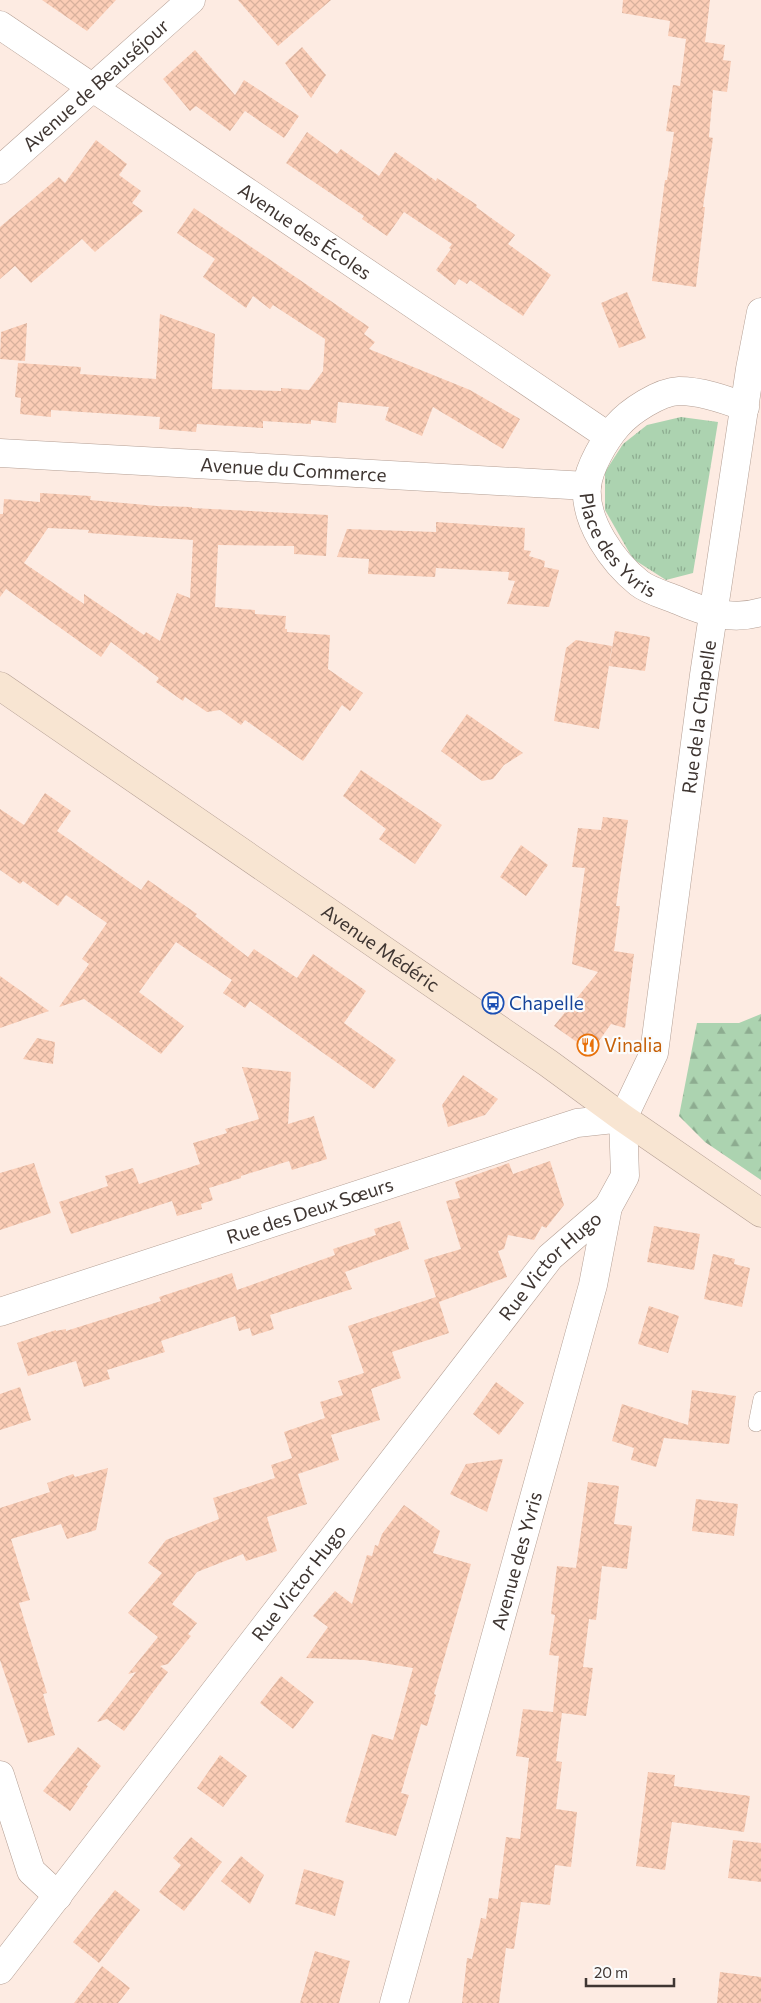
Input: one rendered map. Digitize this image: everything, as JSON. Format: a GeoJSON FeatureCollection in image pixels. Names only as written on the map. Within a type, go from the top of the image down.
{"type":"FeatureCollection","features":[{"type":"Feature","properties":{"kind":"main road","name":"Avenue Médéric"},"geometry":{"type":"LineString","coordinates":[[0,686],[548,1063],[623,1118],[761,1213]]}},
{"type":"Feature","properties":{"kind":"street","name":"Avenue de Beauséjour"},"geometry":{"type":"LineString","coordinates":[[0,170],[192,0]]}},
{"type":"Feature","properties":{"kind":"street","name":"Avenue des Écoles"},"geometry":{"type":"LineString","coordinates":[[0,25],[608,436]]}},
{"type":"Feature","properties":{"kind":"street","name":"Rue de la Chapelle"},"geometry":{"type":"LineString","coordinates":[[623,1118],[654,1053],[714,614],[761,312]]}},
{"type":"Feature","properties":{"kind":"street","name":"Place des Yvris"},"geometry":{"type":"LineString","coordinates":[[714,614],[640,584],[617,561],[602,540],[591,516],[587,486],[595,463],[608,436],[635,409],[657,398],[678,391],[706,394],[745,406]]}},
{"type":"Feature","properties":{"kind":"street","name":"Avenue du Commerce"},"geometry":{"type":"LineString","coordinates":[[0,454],[587,486]]}},
{"type":"Feature","properties":{"kind":"street"},"geometry":{"type":"LineString","coordinates":[[714,614],[752,615],[761,612]]}},
{"type":"Feature","properties":{"kind":"street","name":"Avenue des Yvris"},"geometry":{"type":"LineString","coordinates":[[394,2003],[593,1285],[608,1207],[625,1176],[623,1118]]}},
{"type":"Feature","properties":{"kind":"street","name":"Rue des Deux Sœurs"},"geometry":{"type":"LineString","coordinates":[[0,1312],[577,1123],[623,1118]]}},
{"type":"Feature","properties":{"kind":"street","name":"Rue Victor Hugo"},"geometry":{"type":"LineString","coordinates":[[0,1970],[550,1258],[608,1207]]}},
{"type":"Feature","properties":{"kind":"street"},"geometry":{"type":"LineString","coordinates":[[0,1775],[31,1871],[58,1896]]}},
{"type":"Feature","properties":{"kind":"lane"},"geometry":{"type":"LineString","coordinates":[[756,1424],[761,1399]]}},
{"type":"Feature","properties":{"kind":"green space"},"geometry":{"type":"Polygon","coordinates":[[[681,417],[718,422],[693,573],[666,580],[633,559],[605,510],[605,472],[623,444],[647,425],[681,417]]]}},
{"type":"Feature","properties":{"kind":"green space"},"geometry":{"type":"Polygon","coordinates":[[[761,1014],[761,1180],[705,1142],[679,1116],[697,1023],[739,1023],[761,1014]]]}},
{"type":"Feature","properties":{"kind":"building"},"geometry":{"type":"Polygon","coordinates":[[[42,0],[116,0],[87,31],[42,0]]]}},
{"type":"Feature","properties":{"kind":"building"},"geometry":{"type":"Polygon","coordinates":[[[238,0],[331,0],[278,46],[238,0]]]}},
{"type":"Feature","properties":{"kind":"building"},"geometry":{"type":"Polygon","coordinates":[[[623,0],[710,0],[705,42],[725,45],[723,60],[731,61],[727,92],[713,90],[709,137],[713,138],[703,207],[705,207],[696,287],[652,281],[665,180],[667,180],[674,132],[666,131],[673,85],[680,86],[686,39],[668,36],[670,21],[622,13],[623,0]]]}},
{"type":"Feature","properties":{"kind":"building"},"geometry":{"type":"Polygon","coordinates":[[[302,47],[326,75],[311,98],[285,63],[302,47]]]}},
{"type":"Feature","properties":{"kind":"building"},"geometry":{"type":"Polygon","coordinates":[[[195,50],[235,95],[244,80],[299,116],[284,138],[245,111],[230,131],[196,106],[190,111],[163,79],[195,50]]]}},
{"type":"Feature","properties":{"kind":"building"},"geometry":{"type":"Polygon","coordinates":[[[307,132],[337,154],[341,149],[379,176],[395,152],[436,181],[437,178],[477,205],[476,207],[515,235],[508,244],[551,275],[523,316],[470,280],[467,284],[459,279],[455,285],[436,270],[451,249],[449,248],[452,244],[404,212],[387,236],[362,219],[364,216],[286,163],[307,132]]]}},
{"type":"Feature","properties":{"kind":"building"},"geometry":{"type":"Polygon","coordinates":[[[96,140],[127,164],[119,175],[141,191],[132,203],[143,211],[95,252],[82,239],[31,283],[15,266],[0,279],[0,227],[59,177],[65,183],[96,140]]]}},
{"type":"Feature","properties":{"kind":"building"},"geometry":{"type":"Polygon","coordinates":[[[194,208],[369,327],[364,334],[375,342],[369,349],[470,390],[520,419],[503,449],[433,407],[422,436],[385,420],[389,407],[338,402],[336,423],[311,420],[311,424],[263,421],[263,428],[197,424],[196,432],[159,429],[160,417],[51,410],[51,417],[20,414],[21,398],[15,397],[18,363],[81,367],[80,374],[156,379],[160,314],[215,334],[212,389],[281,391],[281,388],[309,390],[323,371],[325,339],[273,305],[270,309],[253,296],[246,308],[203,277],[215,259],[177,233],[194,208]]]}},
{"type":"Feature","properties":{"kind":"building"},"geometry":{"type":"Polygon","coordinates":[[[627,292],[646,338],[619,348],[601,303],[627,292]]]}},
{"type":"Feature","properties":{"kind":"building"},"geometry":{"type":"Polygon","coordinates":[[[27,323],[25,361],[0,359],[1,332],[27,323]]]}},
{"type":"Feature","properties":{"kind":"building"},"geometry":{"type":"Polygon","coordinates":[[[40,493],[91,496],[90,500],[157,506],[328,515],[326,556],[294,554],[294,546],[218,545],[215,607],[255,610],[255,614],[286,616],[285,629],[287,629],[287,632],[330,635],[328,669],[363,693],[350,711],[342,705],[303,761],[245,720],[241,725],[220,710],[207,712],[185,697],[183,701],[156,682],[159,678],[111,642],[101,657],[6,589],[0,597],[0,514],[3,514],[4,499],[40,502],[40,493]],[[48,528],[24,563],[84,604],[84,594],[144,635],[146,632],[160,641],[177,593],[190,598],[193,540],[88,533],[89,530],[48,528]]]}},
{"type":"Feature","properties":{"kind":"building"},"geometry":{"type":"Polygon","coordinates":[[[436,522],[525,528],[524,550],[531,551],[529,556],[545,561],[544,567],[559,570],[549,607],[507,604],[515,581],[508,580],[509,572],[436,568],[435,577],[368,574],[369,559],[337,557],[347,529],[436,532],[436,522]]]}},
{"type":"Feature","properties":{"kind":"building"},"geometry":{"type":"Polygon","coordinates":[[[615,631],[650,637],[645,671],[609,666],[615,631]]]}},
{"type":"Feature","properties":{"kind":"building"},"geometry":{"type":"Polygon","coordinates":[[[576,640],[612,646],[599,729],[554,721],[566,648],[576,640]]]}},
{"type":"Feature","properties":{"kind":"building"},"geometry":{"type":"Polygon","coordinates":[[[467,714],[523,753],[504,765],[493,779],[482,781],[441,751],[467,714]]]}},
{"type":"Feature","properties":{"kind":"building"},"geometry":{"type":"Polygon","coordinates":[[[361,770],[442,825],[415,864],[379,839],[386,829],[343,796],[361,770]]]}},
{"type":"Feature","properties":{"kind":"building"},"geometry":{"type":"Polygon","coordinates":[[[45,793],[71,811],[57,831],[141,890],[148,880],[197,914],[195,916],[248,957],[254,949],[297,978],[313,954],[366,991],[344,1023],[396,1060],[374,1089],[250,1001],[245,1008],[223,993],[232,980],[176,942],[139,992],[184,1026],[161,1054],[84,999],[59,1007],[89,964],[82,959],[107,923],[66,895],[58,906],[23,881],[20,884],[0,870],[0,809],[24,825],[45,793]]]}},
{"type":"Feature","properties":{"kind":"building"},"geometry":{"type":"Polygon","coordinates":[[[603,817],[628,820],[616,906],[620,906],[614,951],[634,954],[625,1028],[611,1024],[591,1052],[554,1026],[598,972],[572,964],[585,868],[572,867],[578,828],[601,830],[603,817]]]}},
{"type":"Feature","properties":{"kind":"building"},"geometry":{"type":"Polygon","coordinates":[[[521,845],[548,865],[526,896],[500,877],[521,845]]]}},
{"type":"Feature","properties":{"kind":"building"},"geometry":{"type":"Polygon","coordinates":[[[0,976],[49,1011],[0,1028],[0,976]]]}},
{"type":"Feature","properties":{"kind":"building"},"geometry":{"type":"Polygon","coordinates":[[[37,1038],[55,1042],[53,1064],[23,1059],[37,1038]]]}},
{"type":"Feature","properties":{"kind":"building"},"geometry":{"type":"Polygon","coordinates":[[[242,1067],[291,1072],[288,1124],[314,1116],[327,1159],[292,1170],[289,1161],[209,1188],[213,1200],[201,1204],[202,1209],[177,1216],[172,1201],[71,1234],[59,1202],[108,1186],[105,1176],[133,1168],[139,1184],[200,1164],[193,1143],[227,1133],[225,1129],[259,1119],[242,1067]]]}},
{"type":"Feature","properties":{"kind":"building"},"geometry":{"type":"Polygon","coordinates":[[[463,1075],[498,1099],[485,1115],[448,1127],[442,1105],[463,1075]]]}},
{"type":"Feature","properties":{"kind":"building"},"geometry":{"type":"Polygon","coordinates":[[[550,1161],[564,1205],[546,1228],[542,1226],[534,1240],[508,1235],[504,1249],[498,1251],[507,1277],[439,1302],[449,1333],[392,1352],[401,1378],[371,1389],[380,1420],[331,1435],[339,1460],[298,1474],[307,1504],[267,1517],[277,1551],[246,1561],[243,1554],[197,1572],[172,1604],[197,1623],[188,1634],[191,1636],[168,1664],[160,1666],[168,1672],[124,1731],[107,1719],[97,1722],[136,1672],[128,1674],[158,1637],[128,1613],[162,1573],[148,1563],[166,1540],[219,1519],[213,1498],[275,1478],[271,1465],[292,1458],[284,1432],[325,1418],[320,1402],[343,1395],[338,1381],[364,1373],[348,1326],[436,1297],[424,1260],[461,1249],[446,1201],[460,1198],[455,1182],[509,1163],[513,1174],[550,1161]]]}},
{"type":"Feature","properties":{"kind":"building"},"geometry":{"type":"Polygon","coordinates":[[[34,1163],[51,1213],[0,1230],[0,1173],[34,1163]]]}},
{"type":"Feature","properties":{"kind":"building"},"geometry":{"type":"Polygon","coordinates":[[[400,1221],[409,1249],[345,1272],[352,1289],[270,1315],[274,1329],[252,1336],[250,1328],[239,1331],[235,1316],[161,1341],[165,1352],[107,1370],[110,1379],[84,1387],[76,1361],[28,1376],[17,1343],[56,1330],[66,1329],[66,1331],[161,1301],[159,1297],[232,1273],[237,1290],[335,1255],[333,1249],[376,1235],[374,1229],[400,1221]]]}},
{"type":"Feature","properties":{"kind":"building"},"geometry":{"type":"Polygon","coordinates":[[[654,1226],[700,1234],[694,1270],[647,1262],[654,1226]]]}},
{"type":"Feature","properties":{"kind":"building"},"geometry":{"type":"Polygon","coordinates":[[[713,1254],[735,1259],[734,1264],[750,1268],[742,1307],[704,1299],[713,1254]]]}},
{"type":"Feature","properties":{"kind":"building"},"geometry":{"type":"Polygon","coordinates":[[[649,1306],[679,1316],[668,1353],[638,1344],[649,1306]]]}},
{"type":"Feature","properties":{"kind":"building"},"geometry":{"type":"Polygon","coordinates":[[[496,1382],[524,1403],[499,1435],[473,1414],[496,1382]]]}},
{"type":"Feature","properties":{"kind":"building"},"geometry":{"type":"Polygon","coordinates":[[[20,1387],[31,1420],[0,1430],[0,1394],[20,1387]]]}},
{"type":"Feature","properties":{"kind":"building"},"geometry":{"type":"Polygon","coordinates":[[[692,1390],[736,1396],[729,1444],[664,1438],[656,1467],[631,1460],[634,1448],[612,1441],[622,1404],[688,1425],[692,1390]]]}},
{"type":"Feature","properties":{"kind":"building"},"geometry":{"type":"Polygon","coordinates":[[[503,1459],[487,1512],[450,1494],[466,1464],[503,1459]]]}},
{"type":"Feature","properties":{"kind":"building"},"geometry":{"type":"Polygon","coordinates":[[[108,1468],[96,1530],[67,1539],[61,1524],[11,1539],[30,1600],[19,1603],[47,1693],[43,1694],[55,1735],[28,1743],[0,1660],[0,1508],[50,1492],[47,1483],[73,1474],[75,1477],[108,1468]]]}},
{"type":"Feature","properties":{"kind":"building"},"geometry":{"type":"Polygon","coordinates":[[[588,1482],[619,1486],[614,1524],[632,1526],[627,1569],[602,1566],[596,1620],[589,1619],[583,1667],[593,1668],[586,1716],[562,1713],[556,1761],[562,1762],[556,1809],[577,1812],[571,1867],[555,1865],[550,1905],[521,1902],[514,1949],[506,1948],[499,2003],[462,2003],[467,1958],[472,1959],[481,1918],[486,1919],[489,1898],[498,1899],[506,1837],[520,1839],[529,1758],[516,1756],[523,1709],[553,1712],[559,1656],[549,1655],[555,1615],[551,1614],[557,1566],[576,1568],[588,1482]]]}},
{"type":"Feature","properties":{"kind":"building"},"geometry":{"type":"Polygon","coordinates":[[[696,1499],[738,1504],[734,1536],[692,1531],[696,1499]]]}},
{"type":"Feature","properties":{"kind":"building"},"geometry":{"type":"Polygon","coordinates":[[[404,1505],[440,1531],[433,1553],[471,1564],[434,1694],[436,1695],[427,1726],[421,1724],[401,1793],[409,1795],[396,1836],[345,1822],[372,1734],[393,1740],[413,1668],[364,1660],[306,1658],[328,1627],[313,1616],[335,1591],[352,1604],[367,1555],[372,1556],[375,1545],[378,1546],[382,1534],[404,1505]]]}},
{"type":"Feature","properties":{"kind":"building"},"geometry":{"type":"Polygon","coordinates":[[[281,1676],[314,1702],[293,1729],[260,1703],[281,1676]]]}},
{"type":"Feature","properties":{"kind":"building"},"geometry":{"type":"Polygon","coordinates":[[[78,1747],[101,1766],[86,1785],[88,1786],[70,1811],[43,1791],[78,1747]]]}},
{"type":"Feature","properties":{"kind":"building"},"geometry":{"type":"Polygon","coordinates":[[[220,1755],[247,1776],[223,1807],[197,1788],[220,1755]]]}},
{"type":"Feature","properties":{"kind":"building"},"geometry":{"type":"Polygon","coordinates":[[[648,1772],[675,1775],[674,1786],[750,1796],[744,1832],[672,1822],[665,1870],[636,1866],[648,1772]]]}},
{"type":"Feature","properties":{"kind":"building"},"geometry":{"type":"Polygon","coordinates":[[[191,1837],[222,1862],[184,1911],[159,1892],[181,1865],[173,1858],[191,1837]]]}},
{"type":"Feature","properties":{"kind":"building"},"geometry":{"type":"Polygon","coordinates":[[[733,1840],[761,1843],[761,1882],[728,1878],[733,1840]]]}},
{"type":"Feature","properties":{"kind":"building"},"geometry":{"type":"Polygon","coordinates":[[[241,1856],[264,1875],[250,1904],[221,1881],[241,1856]]]}},
{"type":"Feature","properties":{"kind":"building"},"geometry":{"type":"Polygon","coordinates":[[[304,1869],[344,1881],[335,1916],[295,1904],[304,1869]]]}},
{"type":"Feature","properties":{"kind":"building"},"geometry":{"type":"Polygon","coordinates":[[[115,1890],[140,1910],[99,1963],[73,1942],[115,1890]]]}},
{"type":"Feature","properties":{"kind":"building"},"geometry":{"type":"Polygon","coordinates":[[[315,1951],[350,1961],[339,2003],[300,2003],[315,1951]]]}},
{"type":"Feature","properties":{"kind":"building"},"geometry":{"type":"Polygon","coordinates":[[[102,1966],[130,1988],[118,2003],[74,2003],[102,1966]]]}},
{"type":"Feature","properties":{"kind":"building"},"geometry":{"type":"Polygon","coordinates":[[[720,1972],[761,1977],[761,2003],[717,2003],[720,1972]]]}},
{"type":"Feature","properties":{"kind":"place","name":"Chapelle"},"geometry":{"type":"Point","coordinates":[493,1003]}},
{"type":"Feature","properties":{"kind":"place","name":"Vinalia"},"geometry":{"type":"Point","coordinates":[588,1045]}}]}
